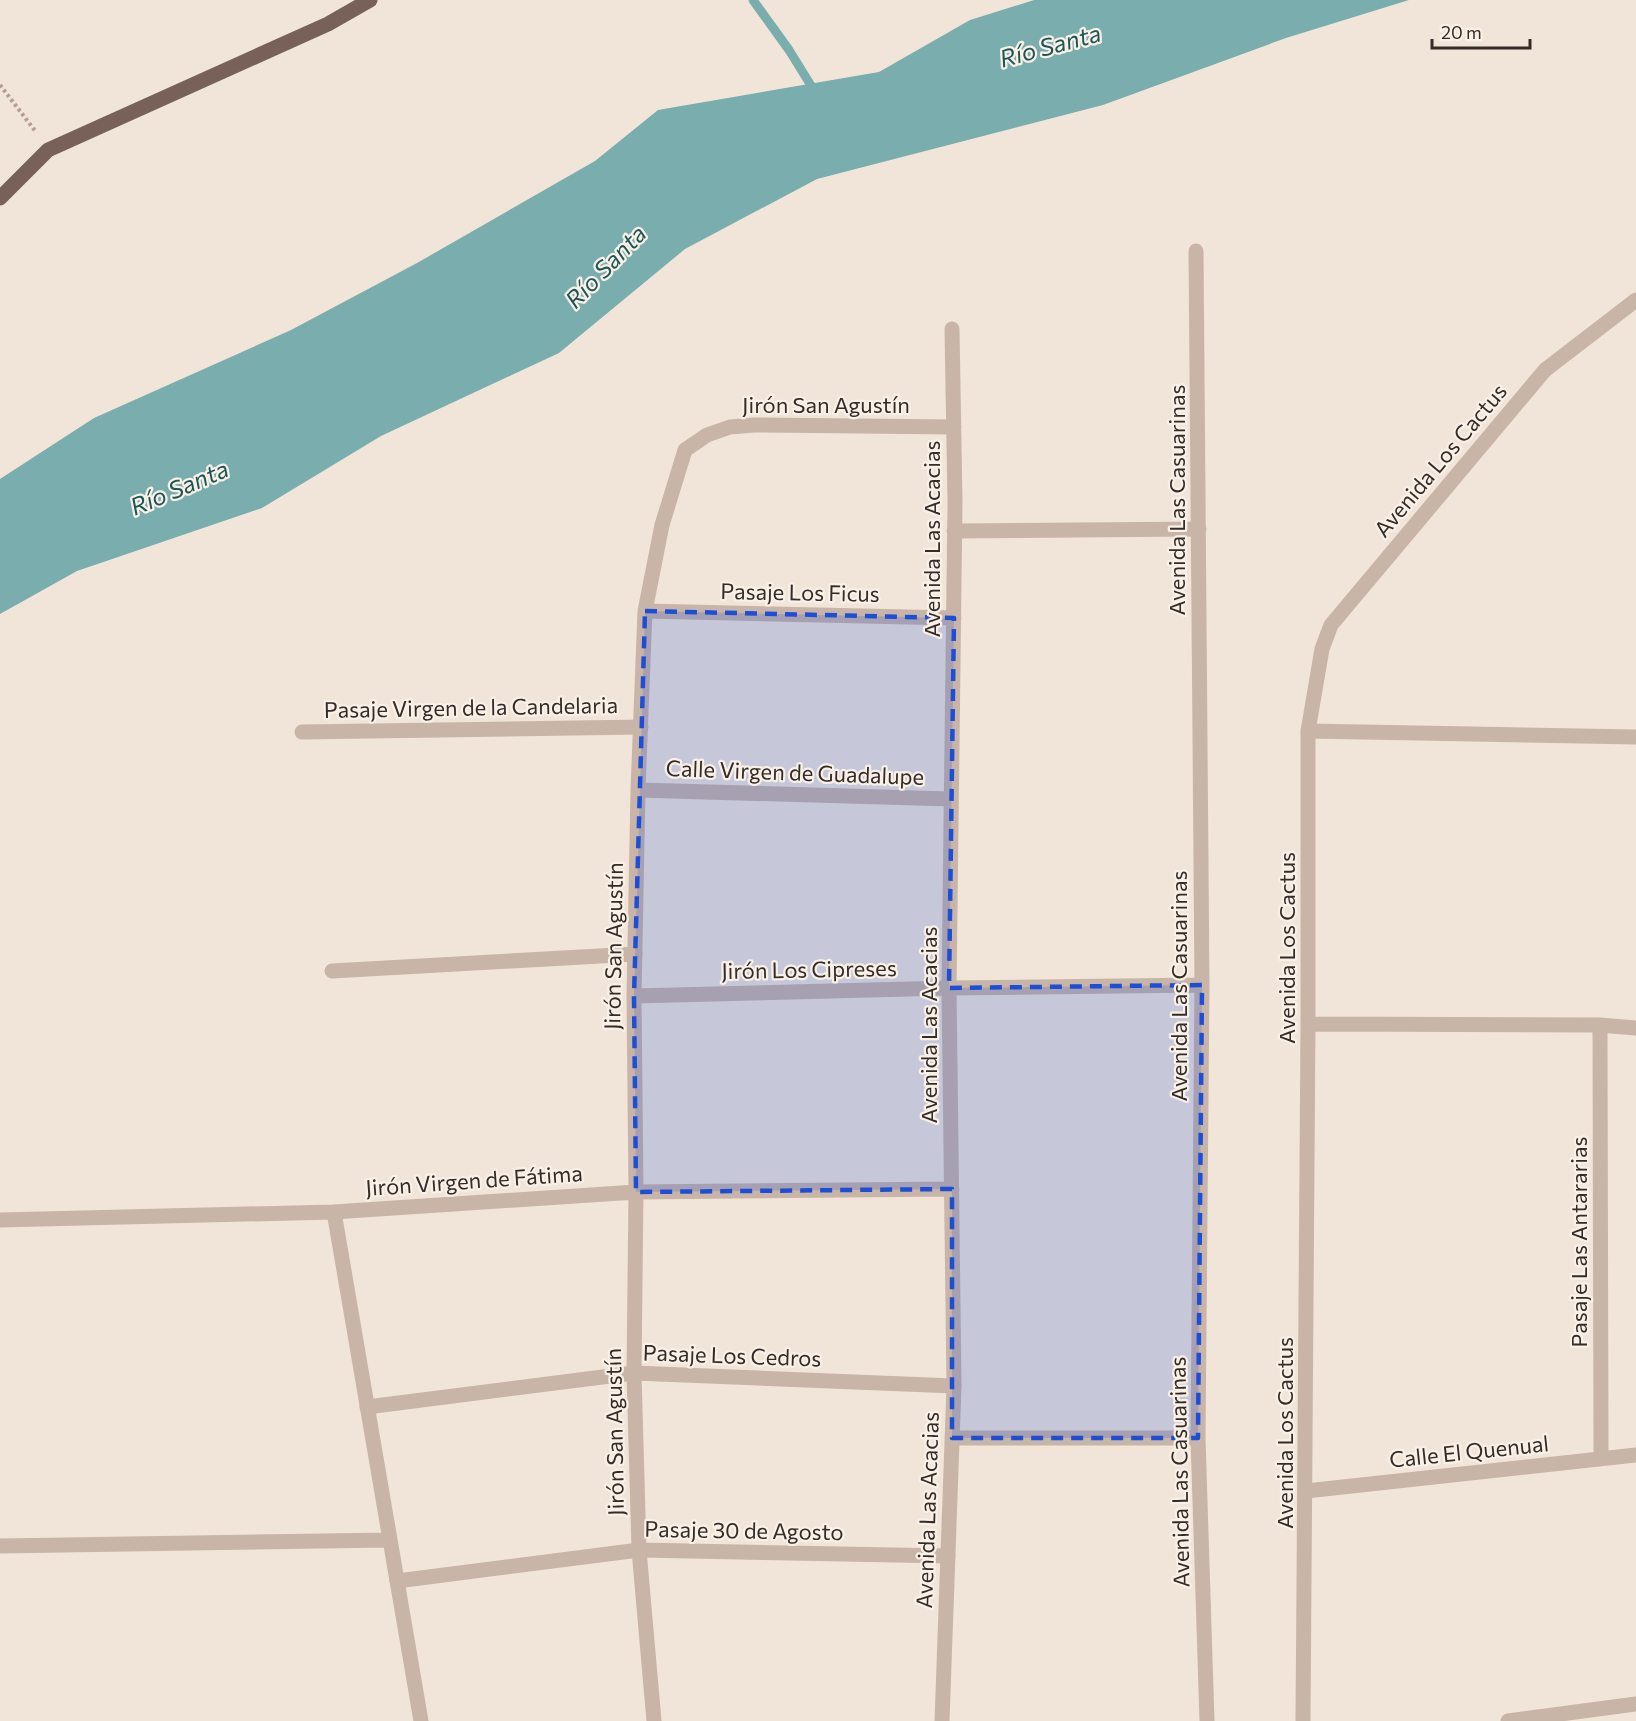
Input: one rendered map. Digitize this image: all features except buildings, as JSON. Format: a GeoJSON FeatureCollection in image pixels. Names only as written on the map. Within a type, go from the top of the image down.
{"type":"FeatureCollection","features":[{"type":"Feature","properties":{"kind":"main road"},"geometry":{"type":"LineString","coordinates":[[0,198],[48,150],[328,24],[370,0]]}},
{"type":"Feature","properties":{"kind":"street","name":"Avenida Las Casuarinas"},"geometry":{"type":"LineString","coordinates":[[1196,251],[1202,986],[1198,1438],[1207,1721]]}},
{"type":"Feature","properties":{"kind":"street","name":"Avenida Los Cactus"},"geometry":{"type":"LineString","coordinates":[[1303,1721],[1306,1491],[1308,731],[1322,649],[1331,625],[1545,370],[1636,300]]}},
{"type":"Feature","properties":{"kind":"street","name":"Avenida Las Acacias"},"geometry":{"type":"LineString","coordinates":[[942,1721],[954,1386],[949,988],[954,618],[952,329]]}},
{"type":"Feature","properties":{"kind":"street","name":"Jirón San Agustín"},"geometry":{"type":"LineString","coordinates":[[654,1721],[639,1550],[634,1373],[636,1192],[634,996],[638,790],[645,611],[662,525],[685,450],[707,435],[730,427],[754,425],[954,427]]}},
{"type":"Feature","properties":{"kind":"street"},"geometry":{"type":"LineString","coordinates":[[954,531],[1198,529]]}},
{"type":"Feature","properties":{"kind":"street","name":"Pasaje Los Ficus"},"geometry":{"type":"LineString","coordinates":[[645,611],[954,618]]}},
{"type":"Feature","properties":{"kind":"street","name":"Pasaje Virgen de la Candelaria"},"geometry":{"type":"LineString","coordinates":[[302,732],[641,727]]}},
{"type":"Feature","properties":{"kind":"street"},"geometry":{"type":"LineString","coordinates":[[1308,731],[1636,737]]}},
{"type":"Feature","properties":{"kind":"street","name":"Calle Virgen de Guadalupe"},"geometry":{"type":"LineString","coordinates":[[638,790],[951,799]]}},
{"type":"Feature","properties":{"kind":"street"},"geometry":{"type":"LineString","coordinates":[[333,970],[635,954]]}},
{"type":"Feature","properties":{"kind":"street","name":"Jirón Los Cipreses"},"geometry":{"type":"LineString","coordinates":[[634,996],[949,988],[1202,986]]}},
{"type":"Feature","properties":{"kind":"street"},"geometry":{"type":"LineString","coordinates":[[1308,1024],[1600,1025],[1636,1028]]}},
{"type":"Feature","properties":{"kind":"street","name":"Pasaje Las Antararias"},"geometry":{"type":"LineString","coordinates":[[1600,1025],[1601,1459]]}},
{"type":"Feature","properties":{"kind":"street","name":"Jirón Virgen de Fátima"},"geometry":{"type":"LineString","coordinates":[[0,1220],[334,1212],[636,1192],[952,1189]]}},
{"type":"Feature","properties":{"kind":"street"},"geometry":{"type":"LineString","coordinates":[[334,1212],[421,1721]]}},
{"type":"Feature","properties":{"kind":"street","name":"Pasaje Los Cedros"},"geometry":{"type":"LineString","coordinates":[[367,1407],[634,1373],[954,1386]]}},
{"type":"Feature","properties":{"kind":"street"},"geometry":{"type":"LineString","coordinates":[[952,1438],[1198,1438]]}},
{"type":"Feature","properties":{"kind":"street","name":"Calle El Quenual"},"geometry":{"type":"LineString","coordinates":[[1306,1491],[1636,1455]]}},
{"type":"Feature","properties":{"kind":"street"},"geometry":{"type":"LineString","coordinates":[[0,1546],[389,1539]]}},
{"type":"Feature","properties":{"kind":"street","name":"Pasaje 30 de Agosto"},"geometry":{"type":"LineString","coordinates":[[397,1581],[639,1550],[948,1556]]}},
{"type":"Feature","properties":{"kind":"street"},"geometry":{"type":"LineString","coordinates":[[1508,1721],[1636,1704]]}},
{"type":"Feature","properties":{"kind":"path"},"geometry":{"type":"LineString","coordinates":[[0,85],[48,150]]}},
{"type":"Feature","properties":{"kind":"highlighted area"},"geometry":{"type":"Polygon","coordinates":[[[645,611],[954,618],[949,988],[1202,985],[1198,1438],[952,1438],[952,1189],[636,1192],[634,996],[645,611]]]}},
{"type":"Feature","properties":{"kind":"water","name":"Río Santa"},"geometry":{"type":"Polygon","coordinates":[[[1034,0],[1409,0],[1286,38],[1103,105],[817,179],[685,249],[559,353],[381,436],[262,508],[77,571],[0,614],[0,479],[94,418],[291,330],[417,263],[595,161],[658,110],[879,72],[970,20],[1034,0]]]}},
{"type":"Feature","properties":{"kind":"waterway"},"geometry":{"type":"LineString","coordinates":[[753,0],[789,50],[815,92]]}}]}
